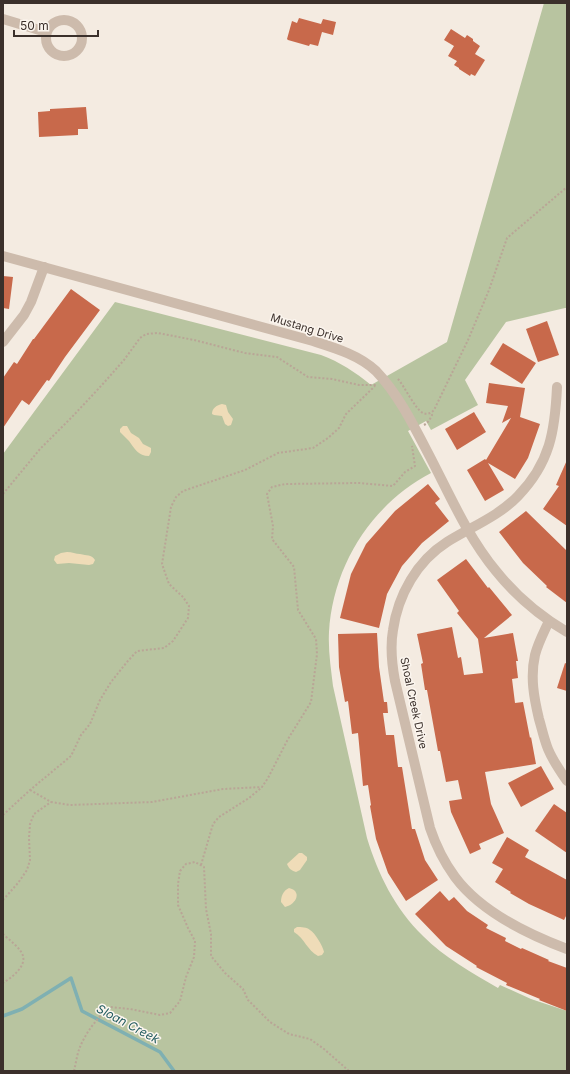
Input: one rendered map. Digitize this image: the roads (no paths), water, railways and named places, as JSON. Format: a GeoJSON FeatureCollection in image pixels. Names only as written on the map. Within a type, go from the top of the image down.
{"type":"FeatureCollection","features":[{"type":"Feature","properties":{"kind":"street"},"geometry":{"type":"LineString","coordinates":[[3,19],[46,32]]}},
{"type":"Feature","properties":{"kind":"street","name":"Mustang Drive"},"geometry":{"type":"LineString","coordinates":[[3,256],[335,348],[364,362],[375,371],[379,383],[400,402],[468,530],[482,553],[515,593],[549,621],[567,632]]}},
{"type":"Feature","properties":{"kind":"street"},"geometry":{"type":"LineString","coordinates":[[3,342],[24,315],[31,302],[44,267]]}},
{"type":"Feature","properties":{"kind":"street","name":"Shoal Creek Drive"},"geometry":{"type":"LineString","coordinates":[[557,387],[553,433],[548,449],[543,462],[522,492],[507,506],[446,543],[434,552],[411,578],[396,614],[392,631],[392,665],[430,828],[436,845],[445,862],[455,878],[481,904],[520,928],[567,949]]}},
{"type":"Feature","properties":{"kind":"street"},"geometry":{"type":"LineString","coordinates":[[549,621],[538,644],[532,682],[534,697],[548,749],[567,781]]}},
{"type":"Feature","properties":{"kind":"waterway","name":"Sloan Creek"},"geometry":{"type":"LineString","coordinates":[[3,1016],[22,1009],[71,978],[82,1011],[160,1052],[174,1071]]}}]}
